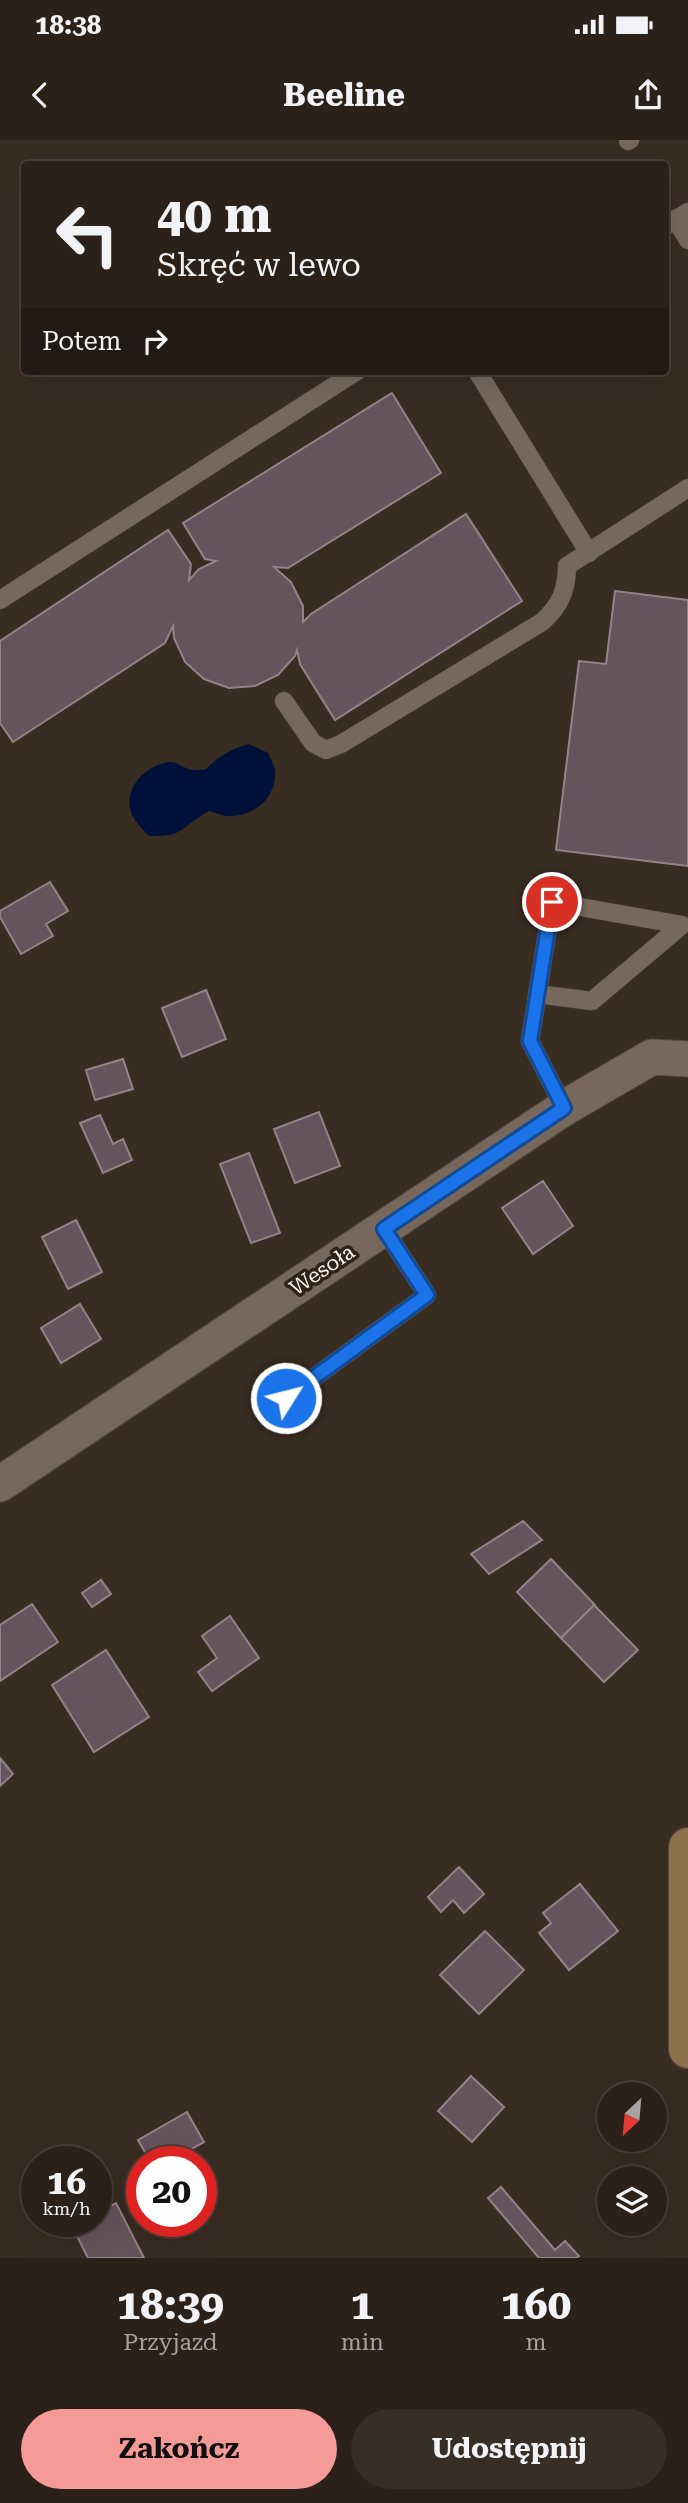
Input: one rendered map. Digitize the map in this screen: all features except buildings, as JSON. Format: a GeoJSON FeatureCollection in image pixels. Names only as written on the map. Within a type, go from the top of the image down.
{"type":"FeatureCollection","features":[{"type":"Feature","properties":{"kind":"main road"},"geometry":{"type":"LineString","coordinates":[[688,1847],[688,2049]]}},
{"type":"Feature","properties":{"kind":"street","name":"Wesoła"},"geometry":{"type":"LineString","coordinates":[[0,1484],[564,1108],[652,1057],[688,1059]]}},
{"type":"Feature","properties":{"kind":"lane"},"geometry":{"type":"LineString","coordinates":[[676,219],[688,240]]}},
{"type":"Feature","properties":{"kind":"lane"},"geometry":{"type":"LineString","coordinates":[[0,600],[351,375]]}},
{"type":"Feature","properties":{"kind":"lane"},"geometry":{"type":"LineString","coordinates":[[479,375],[589,553]]}},
{"type":"Feature","properties":{"kind":"lane"},"geometry":{"type":"LineString","coordinates":[[284,701],[313,743],[326,750],[341,744],[542,622],[563,598],[567,566],[688,488]]}},
{"type":"Feature","properties":{"kind":"lane"},"geometry":{"type":"LineString","coordinates":[[537,994],[592,1001],[682,925],[552,902],[537,994],[530,1041],[564,1108]]}},
{"type":"Feature","properties":{"kind":"lane"},"geometry":{"type":"LineString","coordinates":[[286,1398],[427,1295],[384,1229]]}},
{"type":"Feature","properties":{"kind":"water"},"geometry":{"type":"Polygon","coordinates":[[[249,744],[268,753],[275,769],[271,792],[260,806],[235,816],[209,811],[170,835],[149,836],[135,820],[130,808],[131,792],[140,778],[153,767],[174,762],[191,770],[206,769],[226,754],[249,744]]]}},
{"type":"Feature","properties":{"kind":"route"},"geometry":{"type":"LineString","coordinates":[[286,1398],[427,1295],[384,1229],[564,1108],[530,1041],[552,902]]}}]}
